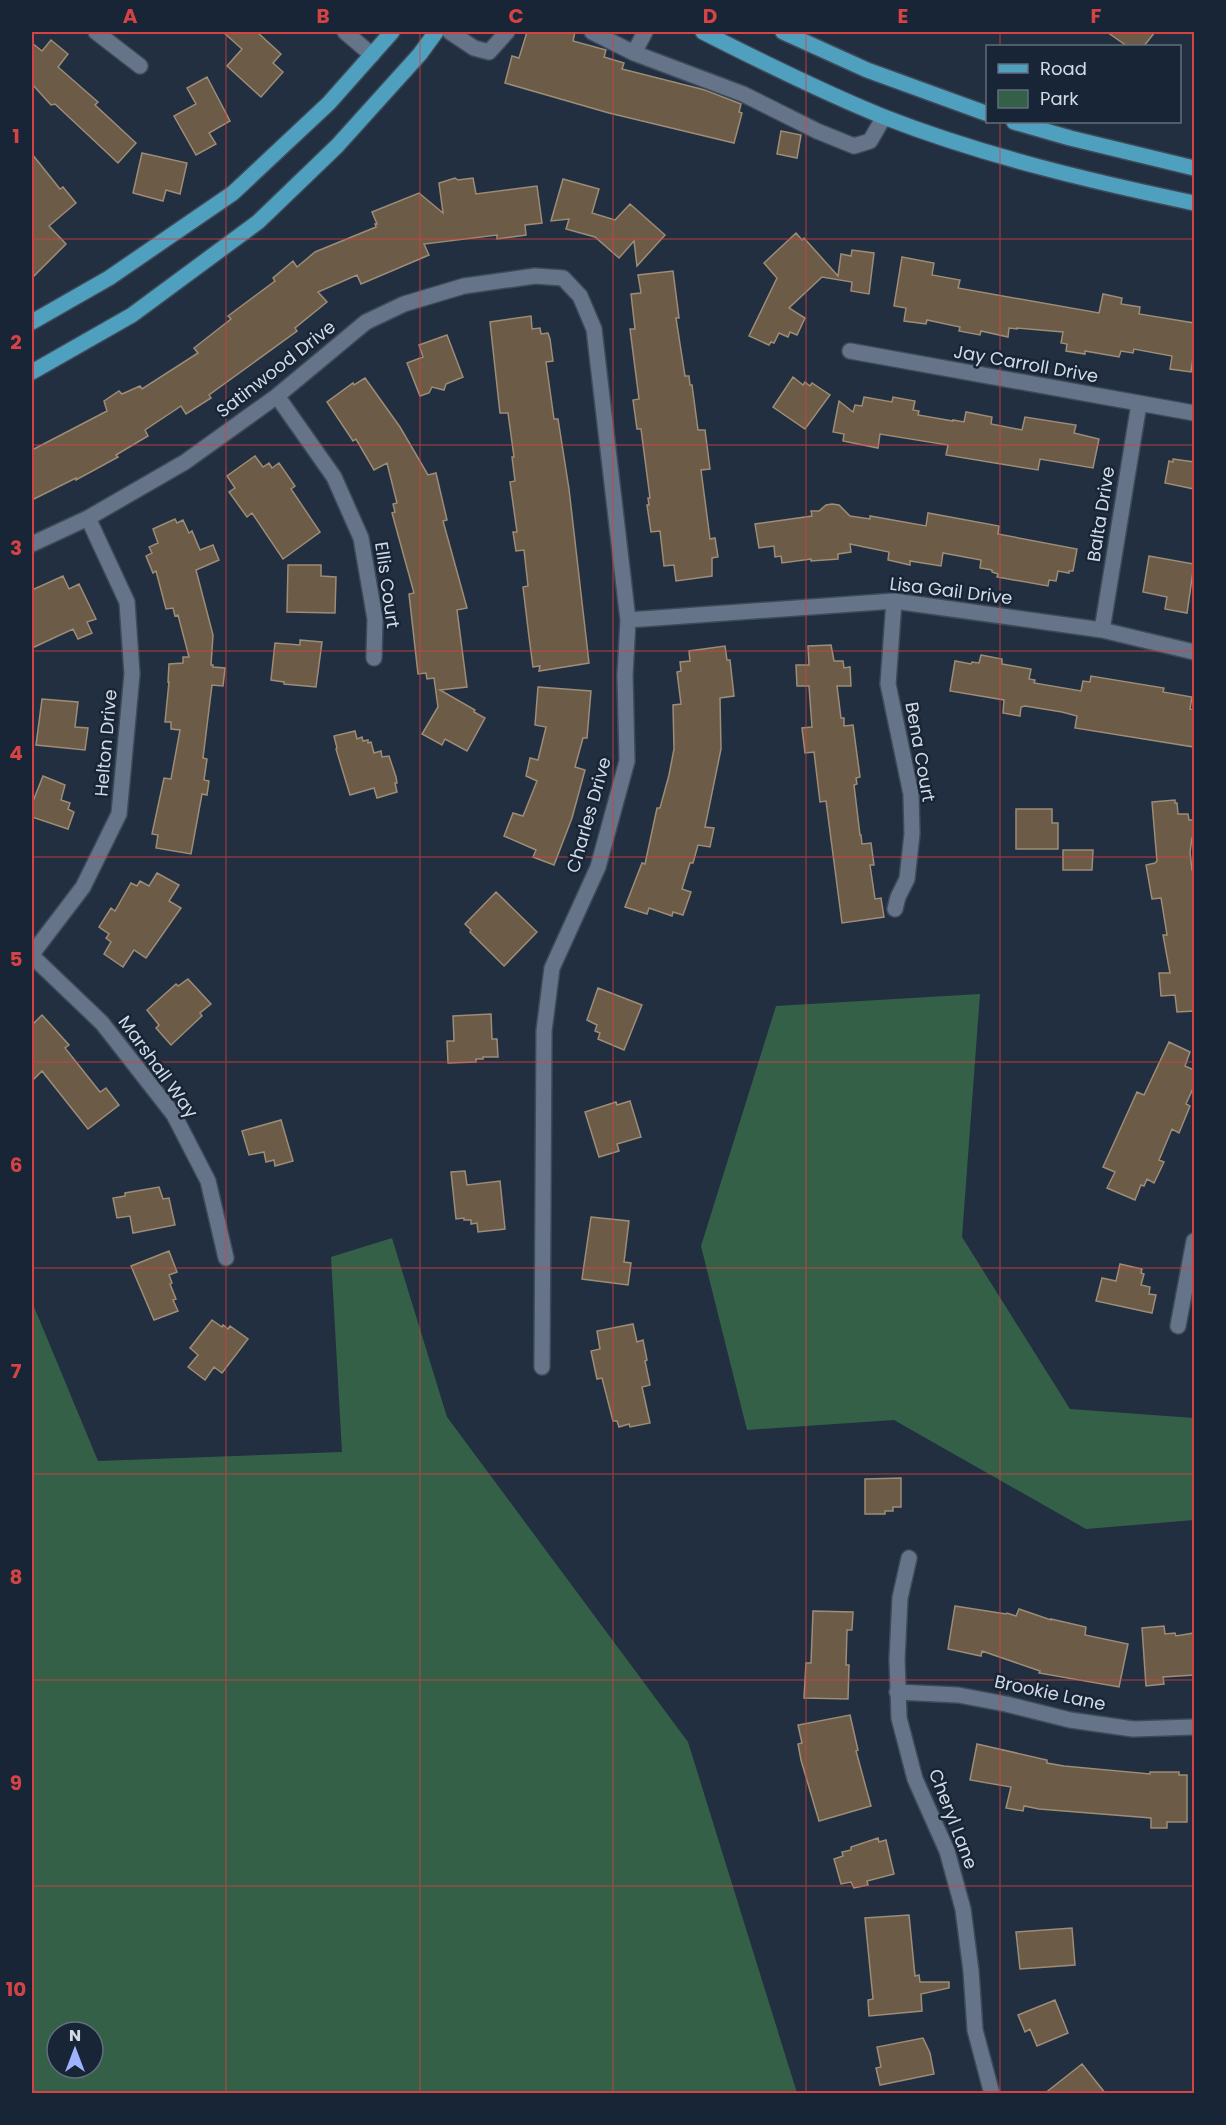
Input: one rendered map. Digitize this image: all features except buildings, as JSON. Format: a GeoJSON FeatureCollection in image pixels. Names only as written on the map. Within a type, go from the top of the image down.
{"type":"FeatureCollection","features":[{"type":"Feature","properties":{"kind":"main road"},"geometry":{"type":"LineString","coordinates":[[32,322],[109,278],[233,193],[330,103],[392,32]]}},
{"type":"Feature","properties":{"kind":"main road"},"geometry":{"type":"LineString","coordinates":[[32,372],[132,315],[258,222],[337,146],[420,54],[436,32]]}},
{"type":"Feature","properties":{"kind":"main road"},"geometry":{"type":"LineString","coordinates":[[703,32],[813,86],[884,117],[987,152],[1114,186],[1194,203]]}},
{"type":"Feature","properties":{"kind":"main road"},"geometry":{"type":"LineString","coordinates":[[783,32],[867,70],[986,114]]}},
{"type":"Feature","properties":{"kind":"main road"},"geometry":{"type":"LineString","coordinates":[[1018,123],[1194,168]]}},
{"type":"Feature","properties":{"kind":"street"},"geometry":{"type":"LineString","coordinates":[[96,32],[140,66]]}},
{"type":"Feature","properties":{"kind":"street"},"geometry":{"type":"LineString","coordinates":[[345,32],[372,55]]}},
{"type":"Feature","properties":{"kind":"street"},"geometry":{"type":"LineString","coordinates":[[450,32],[474,48],[489,52],[507,32]]}},
{"type":"Feature","properties":{"kind":"street"},"geometry":{"type":"LineString","coordinates":[[592,32],[634,53],[743,94],[817,131],[854,146],[870,141],[884,117]]}},
{"type":"Feature","properties":{"kind":"street"},"geometry":{"type":"LineString","coordinates":[[634,53],[645,32]]}},
{"type":"Feature","properties":{"kind":"street","name":"Satinwood Drive"},"geometry":{"type":"LineString","coordinates":[[32,544],[88,518],[185,462],[277,396],[366,322],[404,304],[476,284],[535,276],[562,278]]}},
{"type":"Feature","properties":{"kind":"street","name":"Charles Drive"},"geometry":{"type":"LineString","coordinates":[[542,1367],[544,1031],[552,968],[598,867],[627,761],[625,675],[628,620],[594,329],[580,296],[562,278]]}},
{"type":"Feature","properties":{"kind":"street","name":"Jay Carroll Drive"},"geometry":{"type":"LineString","coordinates":[[850,351],[1139,405],[1194,413]]}},
{"type":"Feature","properties":{"kind":"street","name":"Ellis Court"},"geometry":{"type":"LineString","coordinates":[[277,396],[334,477],[361,538],[375,619],[374,658]]}},
{"type":"Feature","properties":{"kind":"street","name":"Balta Drive"},"geometry":{"type":"LineString","coordinates":[[1102,630],[1139,405]]}},
{"type":"Feature","properties":{"kind":"street","name":"Helton Drive"},"geometry":{"type":"LineString","coordinates":[[32,955],[83,887],[119,814],[132,674],[127,602],[88,518]]}},
{"type":"Feature","properties":{"kind":"street","name":"Lisa Gail Drive"},"geometry":{"type":"LineString","coordinates":[[628,620],[894,601],[1102,630],[1194,652]]}},
{"type":"Feature","properties":{"kind":"street","name":"Bena Court"},"geometry":{"type":"LineString","coordinates":[[894,601],[888,684],[911,794],[912,834],[907,879],[895,909]]}},
{"type":"Feature","properties":{"kind":"street","name":"Marshall Way"},"geometry":{"type":"LineString","coordinates":[[32,955],[102,1023],[174,1115],[208,1181],[226,1258]]}},
{"type":"Feature","properties":{"kind":"street"},"geometry":{"type":"LineString","coordinates":[[1178,1326],[1194,1241]]}},
{"type":"Feature","properties":{"kind":"street","name":"Cheryl Lane"},"geometry":{"type":"LineString","coordinates":[[909,1558],[900,1598],[897,1692],[899,1719],[915,1779],[947,1851],[963,1909],[971,1971],[975,2030],[992,2094]]}},
{"type":"Feature","properties":{"kind":"street","name":"Brookie Lane"},"geometry":{"type":"LineString","coordinates":[[897,1692],[958,1695],[1070,1720],[1134,1729],[1194,1727]]}},
{"type":"Feature","properties":{"kind":"green space"},"geometry":{"type":"Polygon","coordinates":[[[980,994],[962,1237],[1070,1409],[1194,1418],[1194,1520],[1086,1529],[894,1420],[747,1430],[701,1246],[776,1006],[980,994]]]}},
{"type":"Feature","properties":{"kind":"green space"},"geometry":{"type":"Polygon","coordinates":[[[392,1238],[447,1417],[688,1742],[797,2093],[32,2093],[32,1302],[98,1461],[342,1452],[331,1257],[392,1238]]]}}]}
